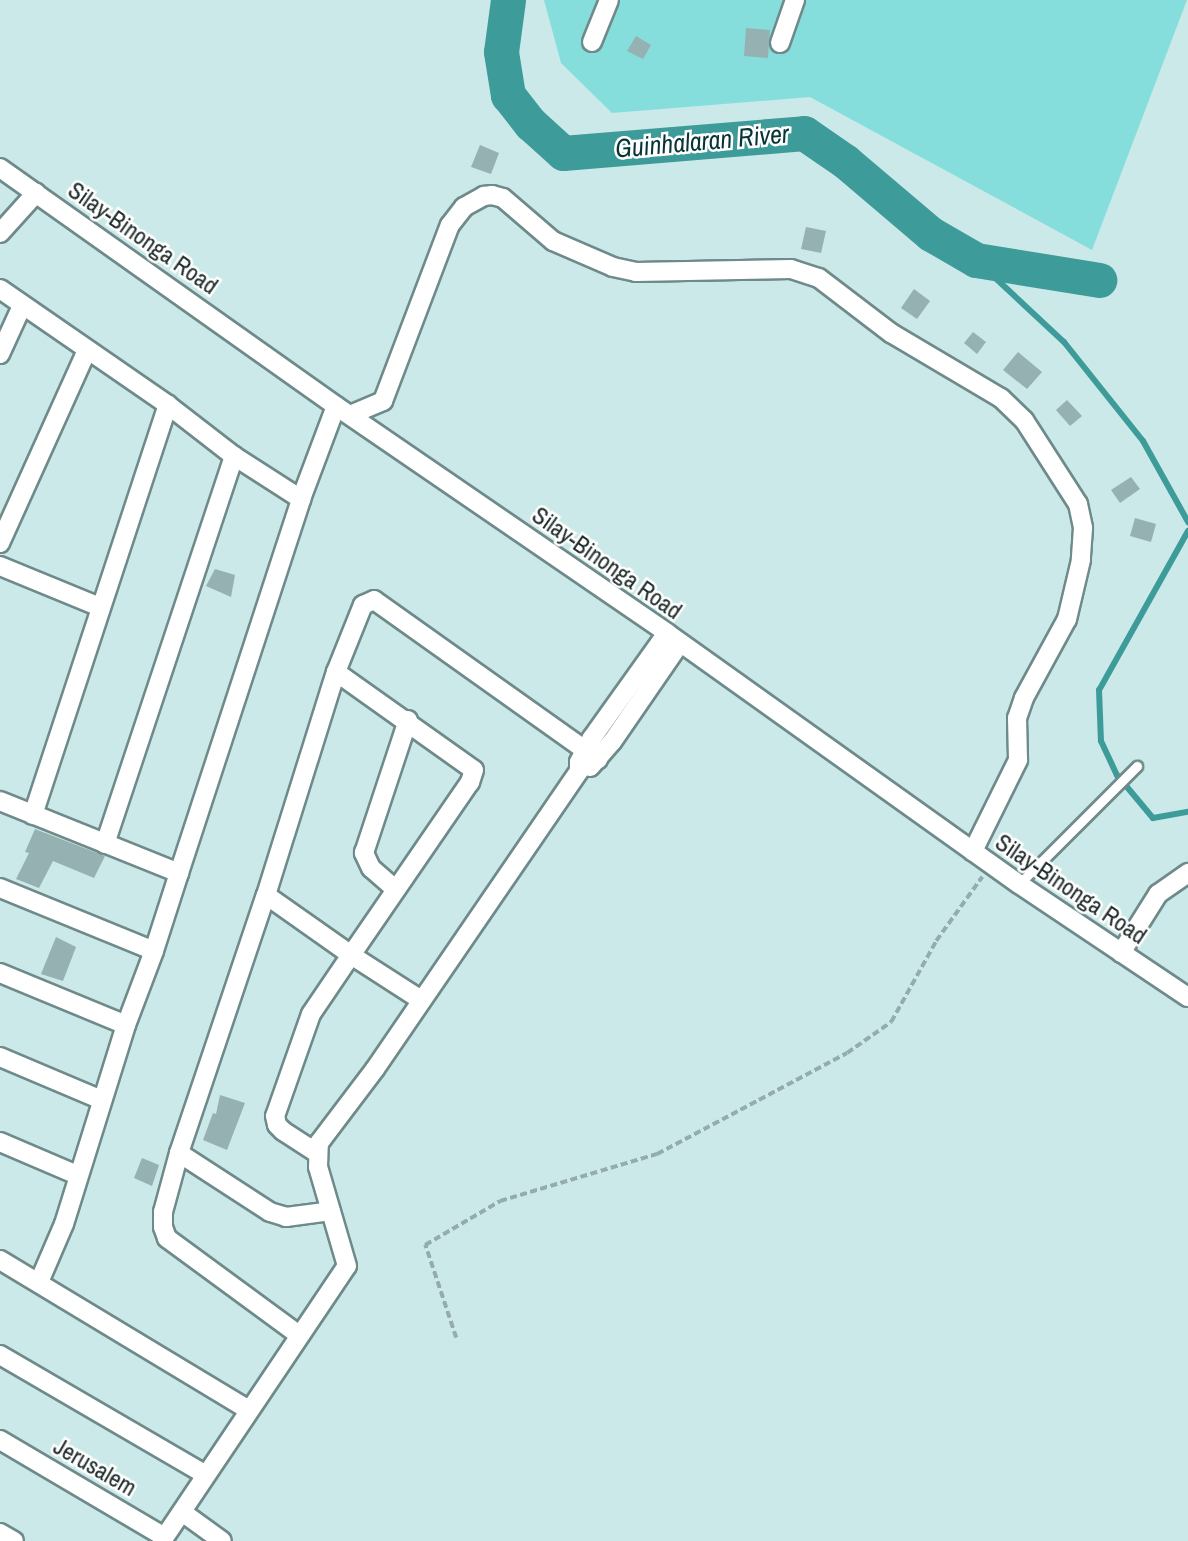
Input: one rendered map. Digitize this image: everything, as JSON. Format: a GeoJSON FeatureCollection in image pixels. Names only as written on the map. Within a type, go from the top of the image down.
{"type":"FeatureCollection","features":[{"type":"Feature","properties":{"kind":"street"},"geometry":{"type":"LineString","coordinates":[[592,42],[609,0]]}},
{"type":"Feature","properties":{"kind":"street"},"geometry":{"type":"LineString","coordinates":[[780,43],[795,0]]}},
{"type":"Feature","properties":{"kind":"street","name":"Silay-Binonga Road"},"geometry":{"type":"LineString","coordinates":[[0,168],[343,411],[673,638],[1019,884],[1188,997]]}},
{"type":"Feature","properties":{"kind":"street"},"geometry":{"type":"LineString","coordinates":[[0,233],[36,193]]}},
{"type":"Feature","properties":{"kind":"street"},"geometry":{"type":"LineString","coordinates":[[38,1282],[64,1224],[77,1175],[154,951],[301,499],[343,411],[383,401],[450,225],[464,207],[484,196],[503,198],[553,242],[613,267],[636,272],[791,269],[819,278],[891,333],[1000,398],[1024,420],[1078,504],[1083,528],[1081,560],[1067,618],[1024,698],[1017,719],[1017,760],[973,851]]}},
{"type":"Feature","properties":{"kind":"street"},"geometry":{"type":"LineString","coordinates":[[0,289],[168,405],[234,456],[301,499]]}},
{"type":"Feature","properties":{"kind":"street"},"geometry":{"type":"LineString","coordinates":[[0,354],[22,306]]}},
{"type":"Feature","properties":{"kind":"street"},"geometry":{"type":"LineString","coordinates":[[0,542],[87,350]]}},
{"type":"Feature","properties":{"kind":"street"},"geometry":{"type":"LineString","coordinates":[[33,814],[168,405]]}},
{"type":"Feature","properties":{"kind":"street"},"geometry":{"type":"LineString","coordinates":[[105,844],[234,456]]}},
{"type":"Feature","properties":{"kind":"street"},"geometry":{"type":"LineString","coordinates":[[0,566],[100,607]]}},
{"type":"Feature","properties":{"kind":"street"},"geometry":{"type":"LineString","coordinates":[[299,1335],[167,1238],[163,1227],[163,1212],[179,1153],[266,895],[336,672],[363,605],[374,600],[592,754]]}},
{"type":"Feature","properties":{"kind":"street"},"geometry":{"type":"LineString","coordinates":[[163,1539],[347,1266],[317,1153],[328,1128],[376,1069],[579,771],[579,762],[592,754],[673,638]]}},
{"type":"Feature","properties":{"kind":"street"},"geometry":{"type":"LineString","coordinates":[[317,1153],[283,1131],[277,1125],[275,1116],[311,1014],[394,888],[474,775],[471,765],[336,672]]}},
{"type":"Feature","properties":{"kind":"street"},"geometry":{"type":"LineString","coordinates":[[394,888],[371,868],[364,853],[408,720]]}},
{"type":"Feature","properties":{"kind":"street"},"geometry":{"type":"LineString","coordinates":[[0,801],[179,873]]}},
{"type":"Feature","properties":{"kind":"street"},"geometry":{"type":"LineString","coordinates":[[1122,953],[1158,894],[1188,873]]}},
{"type":"Feature","properties":{"kind":"street"},"geometry":{"type":"LineString","coordinates":[[0,888],[154,951]]}},
{"type":"Feature","properties":{"kind":"street"},"geometry":{"type":"LineString","coordinates":[[266,895],[421,1000]]}},
{"type":"Feature","properties":{"kind":"street"},"geometry":{"type":"LineString","coordinates":[[0,973],[126,1026]]}},
{"type":"Feature","properties":{"kind":"street"},"geometry":{"type":"LineString","coordinates":[[0,1057],[102,1100]]}},
{"type":"Feature","properties":{"kind":"street"},"geometry":{"type":"LineString","coordinates":[[0,1142],[77,1175]]}},
{"type":"Feature","properties":{"kind":"street"},"geometry":{"type":"LineString","coordinates":[[179,1153],[270,1212],[286,1217],[331,1211]]}},
{"type":"Feature","properties":{"kind":"street"},"geometry":{"type":"LineString","coordinates":[[0,1260],[249,1410]]}},
{"type":"Feature","properties":{"kind":"street"},"geometry":{"type":"LineString","coordinates":[[0,1355],[206,1475]]}},
{"type":"Feature","properties":{"kind":"street","name":"Jerusalem"},"geometry":{"type":"LineString","coordinates":[[0,1440],[163,1539]]}},
{"type":"Feature","properties":{"kind":"street"},"geometry":{"type":"LineString","coordinates":[[182,1512],[222,1541]]}},
{"type":"Feature","properties":{"kind":"street"},"geometry":{"type":"LineString","coordinates":[[0,1533],[14,1541]]}},
{"type":"Feature","properties":{"kind":"lane"},"geometry":{"type":"LineString","coordinates":[[1019,884],[1134,768]]}},
{"type":"Feature","properties":{"kind":"path"},"geometry":{"type":"LineString","coordinates":[[456,1338],[425,1245],[500,1201],[657,1154],[847,1053],[891,1022],[936,941],[991,864]]}},
{"type":"Feature","properties":{"kind":"shaded area"},"geometry":{"type":"Polygon","coordinates":[[[544,0],[1187,0],[1092,250],[810,97],[612,113],[561,63],[544,0]]]}},
{"type":"Feature","properties":{"kind":"building"},"geometry":{"type":"Polygon","coordinates":[[[746,28],[770,30],[768,58],[744,56],[746,28]]]}},
{"type":"Feature","properties":{"kind":"building"},"geometry":{"type":"Polygon","coordinates":[[[636,36],[651,45],[643,59],[627,51],[636,36]]]}},
{"type":"Feature","properties":{"kind":"building"},"geometry":{"type":"Polygon","coordinates":[[[480,145],[499,153],[491,174],[471,167],[480,145]]]}},
{"type":"Feature","properties":{"kind":"building"},"geometry":{"type":"Polygon","coordinates":[[[806,227],[826,231],[821,253],[801,249],[806,227]]]}},
{"type":"Feature","properties":{"kind":"building"},"geometry":{"type":"Polygon","coordinates":[[[914,289],[930,301],[917,319],[901,308],[914,289]]]}},
{"type":"Feature","properties":{"kind":"building"},"geometry":{"type":"Polygon","coordinates":[[[973,332],[986,342],[977,354],[964,343],[973,332]]]}},
{"type":"Feature","properties":{"kind":"building"},"geometry":{"type":"Polygon","coordinates":[[[1018,352],[1042,372],[1027,389],[1003,370],[1018,352]]]}},
{"type":"Feature","properties":{"kind":"building"},"geometry":{"type":"Polygon","coordinates":[[[1067,400],[1082,416],[1070,426],[1056,410],[1067,400]]]}},
{"type":"Feature","properties":{"kind":"building"},"geometry":{"type":"Polygon","coordinates":[[[1131,477],[1140,489],[1120,503],[1111,490],[1131,477]]]}},
{"type":"Feature","properties":{"kind":"building"},"geometry":{"type":"Polygon","coordinates":[[[1135,518],[1156,524],[1151,542],[1130,536],[1135,518]]]}},
{"type":"Feature","properties":{"kind":"building"},"geometry":{"type":"Polygon","coordinates":[[[215,569],[235,575],[231,597],[206,586],[215,569]]]}},
{"type":"Feature","properties":{"kind":"building"},"geometry":{"type":"Polygon","coordinates":[[[35,829],[105,856],[94,878],[53,861],[39,888],[16,879],[29,853],[25,852],[35,829]]]}},
{"type":"Feature","properties":{"kind":"building"},"geometry":{"type":"Polygon","coordinates":[[[56,937],[76,947],[63,981],[41,974],[56,937]]]}},
{"type":"Feature","properties":{"kind":"building"},"geometry":{"type":"Polygon","coordinates":[[[220,1095],[245,1103],[227,1150],[203,1140],[213,1113],[216,1114],[220,1095]]]}},
{"type":"Feature","properties":{"kind":"building"},"geometry":{"type":"Polygon","coordinates":[[[142,1158],[159,1165],[152,1186],[134,1178],[142,1158]]]}},
{"type":"Feature","properties":{"kind":"waterway","name":"Guinhalaran River"},"geometry":{"type":"LineString","coordinates":[[508,0],[501,52],[508,95],[531,124],[563,153],[804,133],[846,162],[931,234],[976,260],[1099,280]]}},
{"type":"Feature","properties":{"kind":"waterway","name":"Guinhalaran River"},"geometry":{"type":"LineString","coordinates":[[976,260],[1064,342],[1143,441],[1188,522]]}},
{"type":"Feature","properties":{"kind":"waterway","name":"Guinhalaran River"},"geometry":{"type":"LineString","coordinates":[[1188,531],[1099,690],[1101,741],[1117,775],[1153,818],[1188,812]]}}]}
